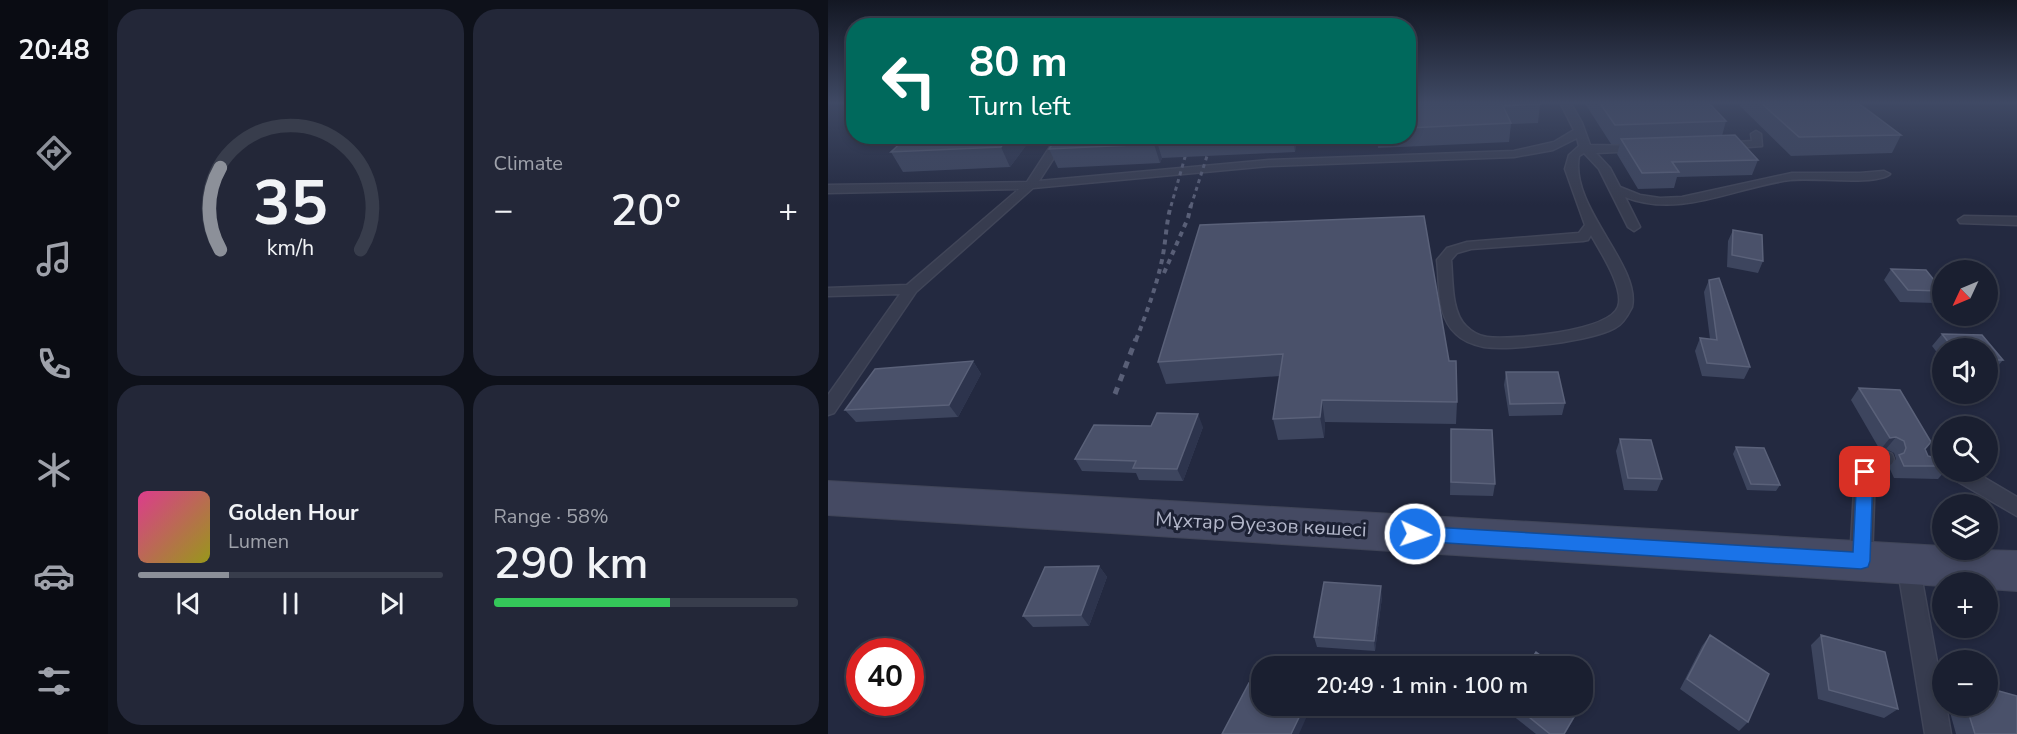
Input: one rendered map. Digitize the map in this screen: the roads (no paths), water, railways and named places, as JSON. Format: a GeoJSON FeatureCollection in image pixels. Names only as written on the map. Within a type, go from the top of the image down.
{"type":"FeatureCollection","features":[{"type":"Feature","properties":{"kind":"street","name":"Мұхтар Әуезов көшесі"},"geometry":{"type":"LineString","coordinates":[[828,498],[2017,571]]}},
{"type":"Feature","properties":{"kind":"lane"},"geometry":{"type":"LineString","coordinates":[[828,189],[1030,185],[1248,165],[1514,154],[1544,150],[1567,142],[1573,136]]}},
{"type":"Feature","properties":{"kind":"lane"},"geometry":{"type":"LineString","coordinates":[[1582,136],[1585,147],[1604,168],[1634,227]]}},
{"type":"Feature","properties":{"kind":"lane"},"geometry":{"type":"LineString","coordinates":[[1709,147],[1758,144],[1756,136]]}},
{"type":"Feature","properties":{"kind":"lane"},"geometry":{"type":"LineString","coordinates":[[828,408],[911,289],[1030,185],[1058,144]]}},
{"type":"Feature","properties":{"kind":"lane"},"geometry":{"type":"LineString","coordinates":[[1591,225],[1583,237],[1471,245],[1447,253],[1444,260],[1451,308],[1453,319],[1459,329],[1486,342],[1569,335],[1610,324],[1626,306],[1627,296],[1591,225],[1571,169],[1574,154],[1585,147],[1599,150],[1656,147]]}},
{"type":"Feature","properties":{"kind":"lane"},"geometry":{"type":"LineString","coordinates":[[1614,189],[1632,198],[1654,203],[1682,202],[1794,176],[1848,178],[1884,174]]}},
{"type":"Feature","properties":{"kind":"lane"},"geometry":{"type":"LineString","coordinates":[[828,200],[843,189]]}},
{"type":"Feature","properties":{"kind":"lane"},"geometry":{"type":"LineString","coordinates":[[1964,220],[2017,221]]}},
{"type":"Feature","properties":{"kind":"lane"},"geometry":{"type":"LineString","coordinates":[[828,292],[911,289]]}},
{"type":"Feature","properties":{"kind":"lane"},"geometry":{"type":"LineString","coordinates":[[1861,561],[1865,472],[1870,464],[1885,459]]}},
{"type":"Feature","properties":{"kind":"lane"},"geometry":{"type":"LineString","coordinates":[[1975,482],[2017,507]]}},
{"type":"Feature","properties":{"kind":"lane"},"geometry":{"type":"LineString","coordinates":[[1908,564],[1938,734]]}},
{"type":"Feature","properties":{"kind":"railway"},"geometry":{"type":"LineString","coordinates":[[1171,206],[1189,144]]}},
{"type":"Feature","properties":{"kind":"railway"},"geometry":{"type":"LineString","coordinates":[[1191,206],[1207,156]]}},
{"type":"Feature","properties":{"kind":"railway"},"geometry":{"type":"LineString","coordinates":[[1136,340],[1160,270],[1171,205]]}},
{"type":"Feature","properties":{"kind":"railway"},"geometry":{"type":"LineString","coordinates":[[1164,273],[1188,218],[1191,205]]}},
{"type":"Feature","properties":{"kind":"railway"},"geometry":{"type":"LineString","coordinates":[[1115,394],[1136,339]]}}]}
